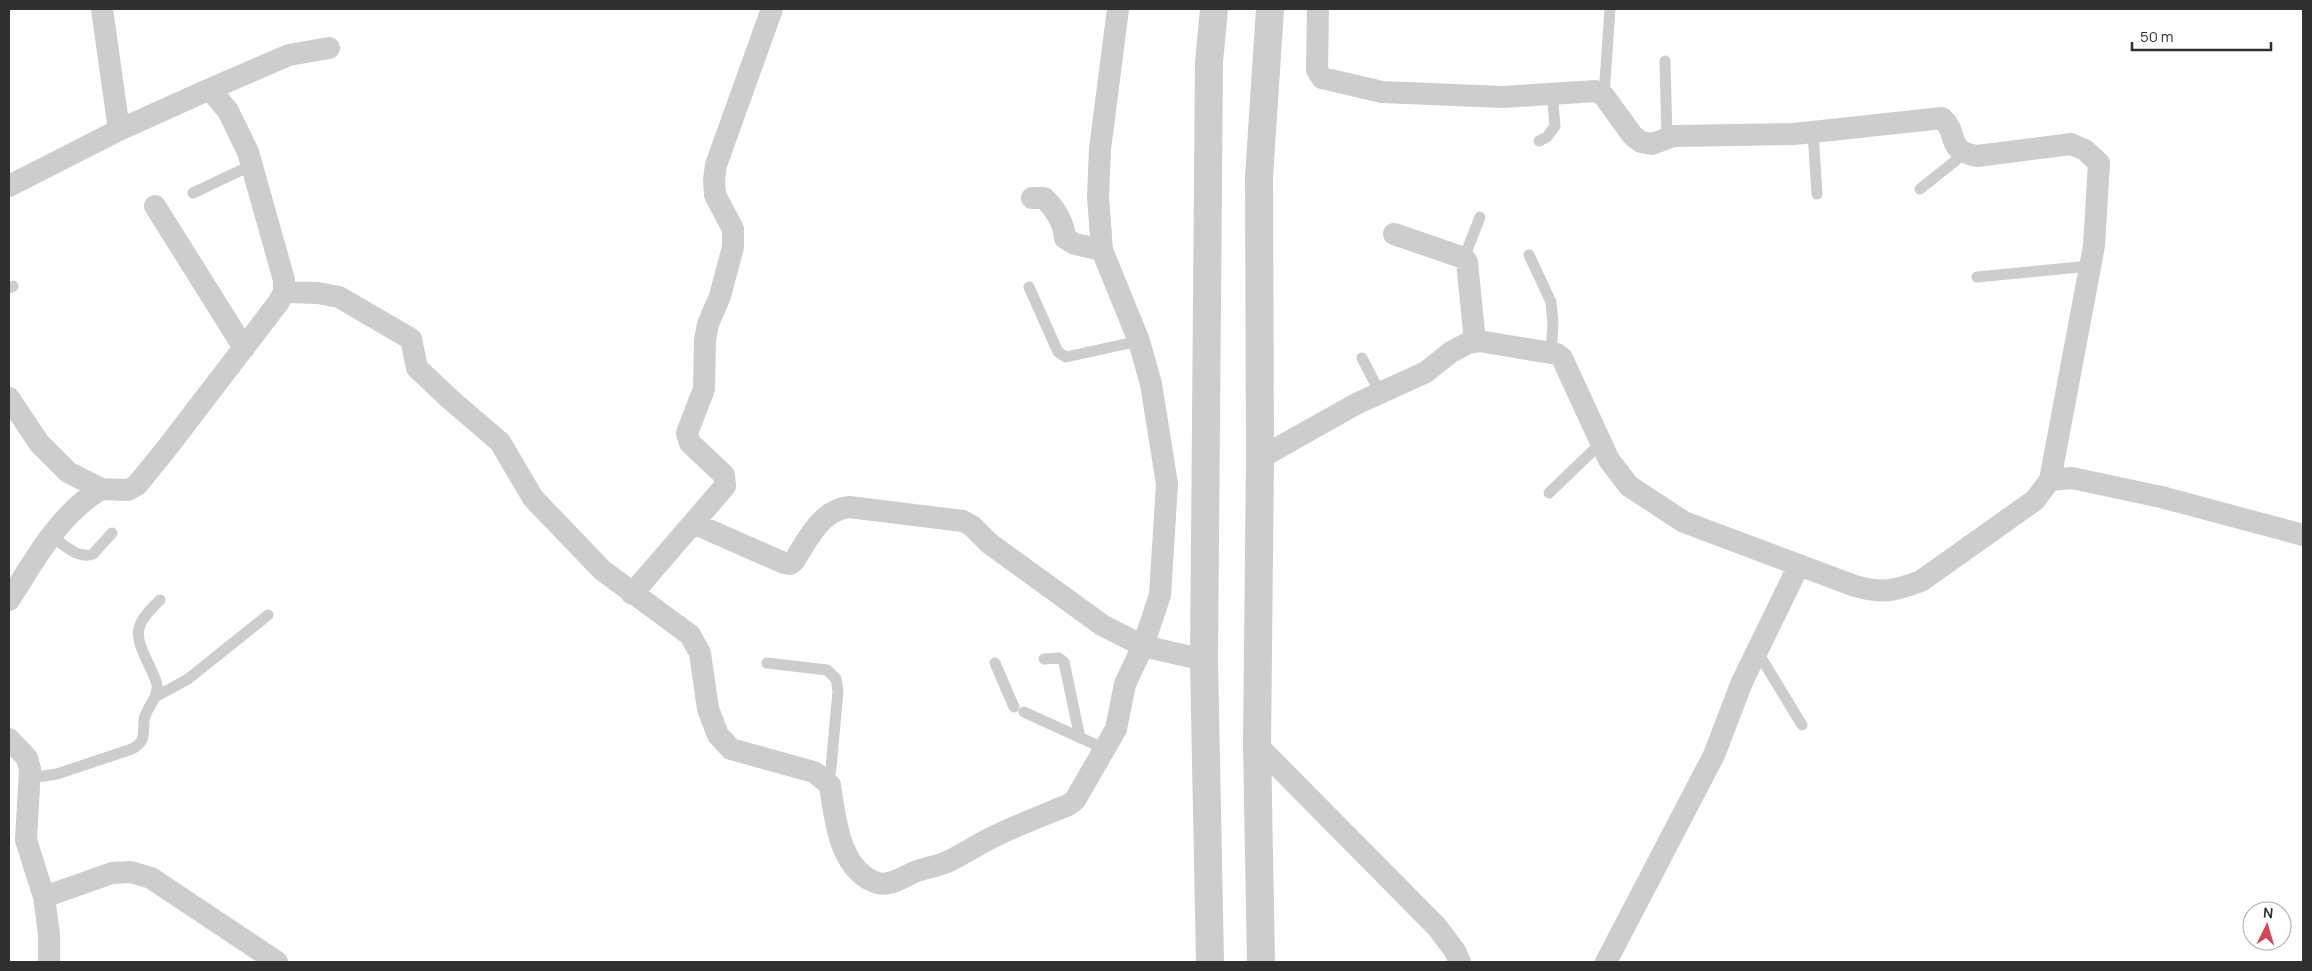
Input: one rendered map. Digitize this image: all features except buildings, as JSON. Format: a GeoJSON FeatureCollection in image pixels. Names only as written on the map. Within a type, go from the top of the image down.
{"type":"FeatureCollection","features":[{"type":"Feature","properties":{"kind":"street"},"geometry":{"type":"LineString","coordinates":[[102,9],[119,130]]}},
{"type":"Feature","properties":{"kind":"street"},"geometry":{"type":"LineString","coordinates":[[632,594],[721,492],[726,481],[719,470],[690,443],[688,433],[704,389],[705,340],[708,324],[720,296],[733,247],[733,229],[716,195],[714,180],[716,165],[772,9]]}},
{"type":"Feature","properties":{"kind":"street"},"geometry":{"type":"LineString","coordinates":[[284,292],[318,293],[339,297],[412,340],[417,368],[500,442],[533,498],[602,570],[632,594],[690,634],[700,653],[708,709],[718,735],[731,749],[814,772],[828,783],[840,839],[847,856],[855,867],[869,879],[879,884],[890,883],[919,870],[946,862],[996,835],[1068,805],[1075,800],[1116,728],[1129,673],[1143,646],[1160,595],[1167,484],[1151,384],[1138,341],[1102,250],[1098,198],[1100,149],[1118,9]]}},
{"type":"Feature","properties":{"kind":"street"},"geometry":{"type":"LineString","coordinates":[[1210,962],[1204,660],[1209,62],[1214,9]]}},
{"type":"Feature","properties":{"kind":"street"},"geometry":{"type":"LineString","coordinates":[[1261,962],[1257,745],[1260,458],[1259,177],[1270,9]]}},
{"type":"Feature","properties":{"kind":"street"},"geometry":{"type":"LineString","coordinates":[[1260,458],[1356,404],[1426,372],[1451,352],[1468,342],[1550,353],[1562,358],[1609,460],[1629,486],[1684,522],[1855,586],[1877,592],[1901,589],[1921,582],[1989,535],[2035,500],[2050,480],[2090,266],[2099,163],[2085,150],[2071,144],[1976,156],[1964,154],[1957,148],[1942,118],[1813,132],[1674,136],[1652,144],[1642,142],[1633,136],[1604,96],[1596,91],[1586,90],[1503,97],[1382,92],[1322,78],[1317,70],[1318,9]]}},
{"type":"Feature","properties":{"kind":"street"},"geometry":{"type":"LineString","coordinates":[[9,186],[119,130],[210,89],[289,55],[328,48]]}},
{"type":"Feature","properties":{"kind":"street"},"geometry":{"type":"LineString","coordinates":[[9,398],[39,443],[68,472],[101,489],[128,490],[136,485],[278,304],[284,292],[284,280],[248,152],[228,110],[210,89]]}},
{"type":"Feature","properties":{"kind":"street"},"geometry":{"type":"LineString","coordinates":[[1032,198],[1044,198],[1052,205],[1064,226],[1065,238],[1075,244],[1102,250]]}},
{"type":"Feature","properties":{"kind":"street"},"geometry":{"type":"LineString","coordinates":[[155,206],[244,348]]}},
{"type":"Feature","properties":{"kind":"street"},"geometry":{"type":"LineString","coordinates":[[1394,234],[1464,258],[1467,262],[1474,342]]}},
{"type":"Feature","properties":{"kind":"street"},"geometry":{"type":"LineString","coordinates":[[2050,480],[2072,478],[2143,493],[2303,535]]}},
{"type":"Feature","properties":{"kind":"street"},"geometry":{"type":"LineString","coordinates":[[9,600],[51,536],[82,501],[101,489]]}},
{"type":"Feature","properties":{"kind":"street"},"geometry":{"type":"LineString","coordinates":[[693,523],[790,564],[794,561],[817,526],[831,512],[840,508],[849,507],[963,521],[972,526],[989,543],[1102,625],[1143,646],[1204,660]]}},
{"type":"Feature","properties":{"kind":"street"},"geometry":{"type":"LineString","coordinates":[[1606,962],[1714,755],[1731,706],[1799,565]]}},
{"type":"Feature","properties":{"kind":"street"},"geometry":{"type":"LineString","coordinates":[[9,739],[27,758],[30,769],[26,840],[44,898],[49,934],[49,962]]}},
{"type":"Feature","properties":{"kind":"street"},"geometry":{"type":"LineString","coordinates":[[1257,745],[1437,927],[1455,951],[1460,962]]}},
{"type":"Feature","properties":{"kind":"street"},"geometry":{"type":"LineString","coordinates":[[44,898],[112,873],[132,872],[151,878],[277,962]]}},
{"type":"Feature","properties":{"kind":"lane"},"geometry":{"type":"LineString","coordinates":[[1604,96],[1610,9]]}},
{"type":"Feature","properties":{"kind":"lane"},"geometry":{"type":"LineString","coordinates":[[1665,61],[1667,139]]}},
{"type":"Feature","properties":{"kind":"lane"},"geometry":{"type":"LineString","coordinates":[[1538,141],[1547,137],[1555,126],[1552,93]]}},
{"type":"Feature","properties":{"kind":"lane"},"geometry":{"type":"LineString","coordinates":[[1813,132],[1817,194]]}},
{"type":"Feature","properties":{"kind":"lane"},"geometry":{"type":"LineString","coordinates":[[1920,189],[1964,154]]}},
{"type":"Feature","properties":{"kind":"lane"},"geometry":{"type":"LineString","coordinates":[[193,193],[252,165]]}},
{"type":"Feature","properties":{"kind":"lane"},"geometry":{"type":"LineString","coordinates":[[1464,258],[1480,217]]}},
{"type":"Feature","properties":{"kind":"lane"},"geometry":{"type":"LineString","coordinates":[[1528,255],[1551,302],[1550,353]]}},
{"type":"Feature","properties":{"kind":"lane"},"geometry":{"type":"LineString","coordinates":[[1977,277],[2090,266]]}},
{"type":"Feature","properties":{"kind":"lane"},"geometry":{"type":"LineString","coordinates":[[1029,287],[1058,352],[1066,357],[1138,341]]}},
{"type":"Feature","properties":{"kind":"lane"},"geometry":{"type":"LineString","coordinates":[[1362,358],[1380,393]]}},
{"type":"Feature","properties":{"kind":"lane"},"geometry":{"type":"LineString","coordinates":[[1549,493],[1601,443]]}},
{"type":"Feature","properties":{"kind":"lane"},"geometry":{"type":"LineString","coordinates":[[51,536],[76,553],[89,556],[93,554],[112,532]]}},
{"type":"Feature","properties":{"kind":"lane"},"geometry":{"type":"LineString","coordinates":[[29,778],[57,774],[132,749],[141,744],[144,739],[144,720],[148,708],[155,697],[157,684],[137,641],[138,632],[144,618],[160,600]]}},
{"type":"Feature","properties":{"kind":"lane"},"geometry":{"type":"LineString","coordinates":[[155,697],[188,679],[268,615]]}},
{"type":"Feature","properties":{"kind":"lane"},"geometry":{"type":"LineString","coordinates":[[1757,651],[1802,725]]}},
{"type":"Feature","properties":{"kind":"lane"},"geometry":{"type":"LineString","coordinates":[[1044,659],[1059,658],[1064,662],[1080,738]]}},
{"type":"Feature","properties":{"kind":"lane"},"geometry":{"type":"LineString","coordinates":[[767,663],[826,670],[836,679],[838,700],[832,768],[828,783]]}},
{"type":"Feature","properties":{"kind":"lane"},"geometry":{"type":"LineString","coordinates":[[995,663],[1019,710],[1105,749]]}}]}
